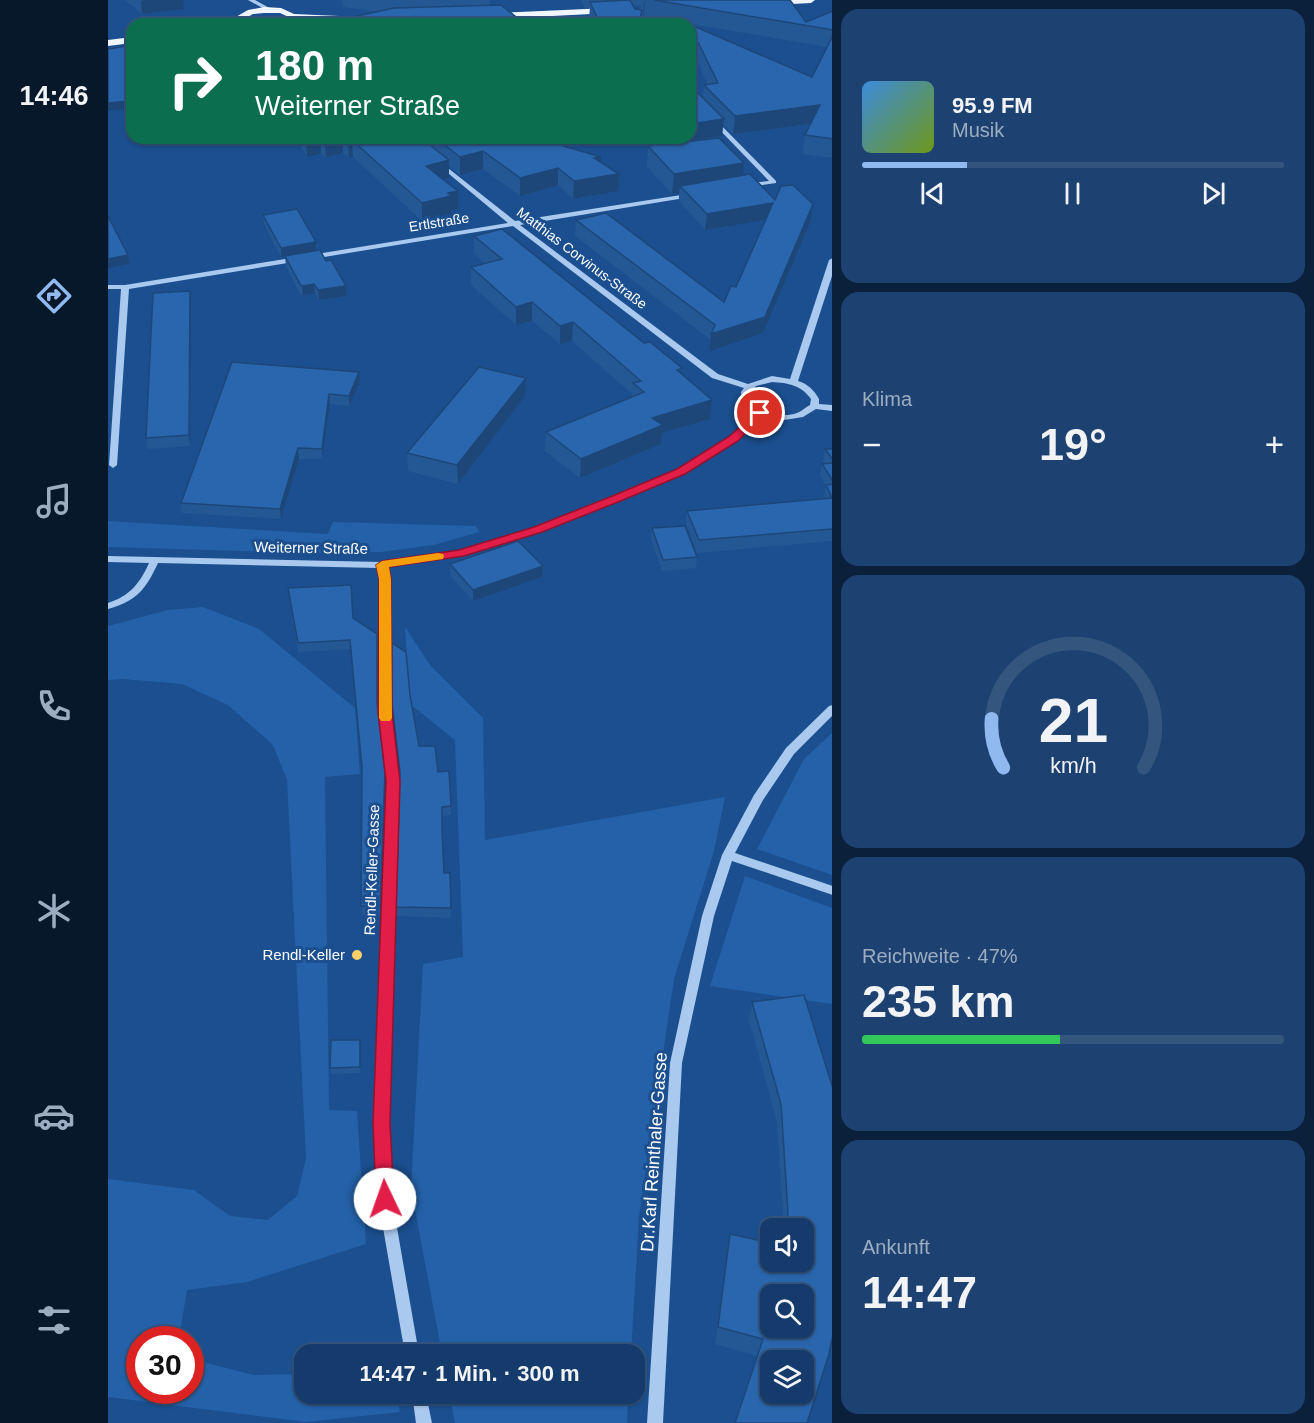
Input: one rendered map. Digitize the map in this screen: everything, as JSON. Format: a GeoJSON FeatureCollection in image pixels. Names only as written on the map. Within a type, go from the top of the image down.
{"type":"FeatureCollection","features":[{"type":"Feature","properties":{"kind":"main road"},"geometry":{"type":"LineString","coordinates":[[757,3],[811,0]]}},
{"type":"Feature","properties":{"kind":"main road"},"geometry":{"type":"LineString","coordinates":[[243,18],[270,10],[289,18]]}},
{"type":"Feature","properties":{"kind":"main road"},"geometry":{"type":"LineString","coordinates":[[483,17],[620,11]]}},
{"type":"Feature","properties":{"kind":"main road"},"geometry":{"type":"LineString","coordinates":[[108,43],[126,41]]}},
{"type":"Feature","properties":{"kind":"street"},"geometry":{"type":"LineString","coordinates":[[240,18],[249,0],[270,10]]}},
{"type":"Feature","properties":{"kind":"street"},"geometry":{"type":"LineString","coordinates":[[705,112],[774,182],[740,187]]}},
{"type":"Feature","properties":{"kind":"street","name":"Matthias Corvinus-Straße"},"geometry":{"type":"LineString","coordinates":[[434,159],[513,223],[715,376],[748,387]]}},
{"type":"Feature","properties":{"kind":"street","name":"Ertlstraße"},"geometry":{"type":"LineString","coordinates":[[108,286],[125,287],[695,194]]}},
{"type":"Feature","properties":{"kind":"street"},"geometry":{"type":"LineString","coordinates":[[793,382],[832,260]]}},
{"type":"Feature","properties":{"kind":"street"},"geometry":{"type":"LineString","coordinates":[[113,465],[125,287]]}},
{"type":"Feature","properties":{"kind":"street"},"geometry":{"type":"LineString","coordinates":[[772,379],[793,382],[812,392],[815,399],[814,406],[809,411],[792,417],[760,413],[745,401],[744,394],[748,387],[762,381],[772,379]]}},
{"type":"Feature","properties":{"kind":"street"},"geometry":{"type":"LineString","coordinates":[[814,406],[832,408]]}},
{"type":"Feature","properties":{"kind":"street","name":"Weiterner Straße"},"geometry":{"type":"LineString","coordinates":[[108,559],[382,565],[460,553],[538,529],[681,471],[734,438],[760,413]]}},
{"type":"Feature","properties":{"kind":"street"},"geometry":{"type":"LineString","coordinates":[[108,606],[134,596],[145,581],[155,560]]}},
{"type":"Feature","properties":{"kind":"street","name":"Rendl-Keller-Gasse"},"geometry":{"type":"LineString","coordinates":[[382,565],[385,579],[385,712],[393,781],[381,1123],[385,1199],[410,1344]]}},
{"type":"Feature","properties":{"kind":"street","name":"Dr.Karl Reinthaler-Gasse"},"geometry":{"type":"LineString","coordinates":[[655,1423],[676,1063],[708,916],[728,855],[759,798],[790,750],[832,708]]}},
{"type":"Feature","properties":{"kind":"street"},"geometry":{"type":"LineString","coordinates":[[728,855],[832,891]]}},
{"type":"Feature","properties":{"kind":"street"},"geometry":{"type":"LineString","coordinates":[[421,1404],[424,1423]]}},
{"type":"Feature","properties":{"kind":"shaded area"},"geometry":{"type":"Polygon","coordinates":[[[108,521],[328,534],[333,522],[476,526],[479,532],[434,545],[381,552],[310,553],[108,547],[108,521]]]}},
{"type":"Feature","properties":{"kind":"shaded area"},"geometry":{"type":"Polygon","coordinates":[[[203,607],[259,629],[355,708],[360,774],[325,777],[329,1110],[357,1111],[366,1244],[247,1282],[187,1290],[181,1326],[126,1326],[126,1399],[108,1397],[108,1179],[194,1190],[230,1216],[268,1220],[297,1196],[306,1158],[287,780],[273,745],[228,705],[182,684],[108,680],[108,626],[168,610],[203,607]]]}},
{"type":"Feature","properties":{"kind":"shaded area"},"geometry":{"type":"Polygon","coordinates":[[[405,627],[430,665],[483,718],[485,840],[725,797],[714,851],[674,979],[639,1217],[632,1344],[440,1344],[411,1188],[423,964],[463,957],[455,740],[410,704],[405,627]]]}},
{"type":"Feature","properties":{"kind":"shaded area"},"geometry":{"type":"Polygon","coordinates":[[[832,733],[832,875],[757,849],[804,759],[832,733]]]}},
{"type":"Feature","properties":{"kind":"shaded area"},"geometry":{"type":"Polygon","coordinates":[[[745,876],[832,908],[832,1004],[710,986],[745,876]]]}},
{"type":"Feature","properties":{"kind":"shaded area"},"geometry":{"type":"Polygon","coordinates":[[[204,1362],[254,1375],[294,1374],[294,1404],[398,1404],[400,1412],[306,1422],[163,1404],[204,1404],[204,1362]]]}},
{"type":"Feature","properties":{"kind":"shaded area"},"geometry":{"type":"Polygon","coordinates":[[[451,1404],[628,1404],[627,1423],[455,1423],[451,1404]]]}},
{"type":"Feature","properties":{"kind":"building"},"geometry":{"type":"Polygon","coordinates":[[[630,0],[635,9],[642,10],[640,18],[597,18],[590,2],[630,0]]]}},
{"type":"Feature","properties":{"kind":"building"},"geometry":{"type":"Polygon","coordinates":[[[654,0],[790,0],[806,22],[832,11],[832,30],[654,0]]]}},
{"type":"Feature","properties":{"kind":"building"},"geometry":{"type":"Polygon","coordinates":[[[501,5],[517,18],[348,18],[394,8],[501,5]]]}},
{"type":"Feature","properties":{"kind":"building"},"geometry":{"type":"Polygon","coordinates":[[[696,27],[812,77],[832,37],[832,139],[805,135],[820,105],[735,116],[704,85],[718,83],[696,38],[696,27]]]}},
{"type":"Feature","properties":{"kind":"building"},"geometry":{"type":"Polygon","coordinates":[[[126,46],[126,102],[108,103],[108,49],[126,46]]]}},
{"type":"Feature","properties":{"kind":"building"},"geometry":{"type":"Polygon","coordinates":[[[696,91],[724,119],[696,123],[696,91]]]}},
{"type":"Feature","properties":{"kind":"building"},"geometry":{"type":"Polygon","coordinates":[[[719,138],[744,163],[674,174],[648,146],[696,144],[696,141],[719,138]]]}},
{"type":"Feature","properties":{"kind":"building"},"geometry":{"type":"Polygon","coordinates":[[[356,144],[429,144],[449,160],[426,166],[458,191],[448,193],[451,196],[422,203],[356,144]]]}},
{"type":"Feature","properties":{"kind":"building"},"geometry":{"type":"Polygon","coordinates":[[[444,144],[557,144],[601,157],[594,158],[619,174],[574,181],[558,168],[520,178],[483,151],[460,157],[444,144]]]}},
{"type":"Feature","properties":{"kind":"building"},"geometry":{"type":"Polygon","coordinates":[[[750,174],[775,200],[781,186],[793,185],[813,204],[765,317],[711,334],[715,325],[576,220],[606,213],[724,302],[731,286],[736,287],[773,203],[707,214],[680,186],[750,174]]]}},
{"type":"Feature","properties":{"kind":"building"},"geometry":{"type":"Polygon","coordinates":[[[297,209],[316,242],[281,248],[263,215],[297,209]]]}},
{"type":"Feature","properties":{"kind":"building"},"geometry":{"type":"Polygon","coordinates":[[[108,216],[128,255],[108,259],[108,216]]]}},
{"type":"Feature","properties":{"kind":"building"},"geometry":{"type":"Polygon","coordinates":[[[502,229],[644,343],[650,342],[682,368],[677,370],[712,400],[652,418],[663,425],[581,459],[546,432],[644,392],[633,383],[641,381],[573,322],[560,326],[532,302],[516,307],[471,267],[502,259],[474,236],[502,229]]]}},
{"type":"Feature","properties":{"kind":"building"},"geometry":{"type":"Polygon","coordinates":[[[320,250],[326,261],[331,260],[346,286],[318,290],[314,284],[302,286],[300,284],[285,256],[320,250]]]}},
{"type":"Feature","properties":{"kind":"building"},"geometry":{"type":"Polygon","coordinates":[[[190,291],[189,435],[146,438],[153,293],[190,291]]]}},
{"type":"Feature","properties":{"kind":"building"},"geometry":{"type":"Polygon","coordinates":[[[232,362],[359,372],[349,396],[329,394],[322,449],[298,448],[280,509],[181,503],[232,362]]]}},
{"type":"Feature","properties":{"kind":"building"},"geometry":{"type":"Polygon","coordinates":[[[479,367],[526,378],[457,465],[407,453],[479,367]]]}},
{"type":"Feature","properties":{"kind":"building"},"geometry":{"type":"Polygon","coordinates":[[[825,449],[832,449],[832,459],[825,449]]]}},
{"type":"Feature","properties":{"kind":"building"},"geometry":{"type":"Polygon","coordinates":[[[832,463],[832,479],[822,464],[832,463]]]}},
{"type":"Feature","properties":{"kind":"building"},"geometry":{"type":"Polygon","coordinates":[[[832,484],[832,498],[826,485],[832,484]]]}},
{"type":"Feature","properties":{"kind":"building"},"geometry":{"type":"Polygon","coordinates":[[[832,498],[832,529],[699,540],[687,511],[832,498]]]}},
{"type":"Feature","properties":{"kind":"building"},"geometry":{"type":"Polygon","coordinates":[[[685,526],[697,557],[663,560],[652,528],[685,526]]]}},
{"type":"Feature","properties":{"kind":"building"},"geometry":{"type":"Polygon","coordinates":[[[518,541],[543,566],[473,590],[450,564],[518,541]]]}},
{"type":"Feature","properties":{"kind":"building"},"geometry":{"type":"Polygon","coordinates":[[[351,585],[353,618],[377,634],[377,703],[385,772],[380,906],[361,906],[362,767],[350,640],[298,643],[288,588],[351,585]]]}},
{"type":"Feature","properties":{"kind":"building"},"geometry":{"type":"Polygon","coordinates":[[[392,643],[406,652],[410,695],[419,746],[435,746],[438,772],[449,771],[451,806],[442,807],[442,829],[444,873],[450,873],[451,908],[396,907],[400,772],[392,703],[392,643]]]}},
{"type":"Feature","properties":{"kind":"building"},"geometry":{"type":"Polygon","coordinates":[[[804,995],[832,1086],[832,1339],[814,1401],[814,1350],[760,1350],[760,1404],[813,1404],[807,1423],[735,1423],[763,1339],[718,1327],[730,1234],[760,1241],[760,1272],[814,1272],[814,1218],[787,1218],[781,1104],[752,1002],[804,995]]]}},
{"type":"Feature","properties":{"kind":"building"},"geometry":{"type":"Polygon","coordinates":[[[331,1040],[360,1040],[360,1067],[330,1068],[331,1040]]]}},
{"type":"Feature","properties":{"kind":"slow traffic"},"geometry":{"type":"LineString","coordinates":[[386,718],[385,579],[382,565],[438,556]]}},
{"type":"Feature","properties":{"kind":"place","name":"Rendl-Keller"},"geometry":{"type":"Point","coordinates":[357,955]}},
{"type":"Feature","properties":{"kind":"route"},"geometry":{"type":"LineString","coordinates":[[385,1199],[381,1123],[393,781],[385,712],[385,579],[382,565],[460,553],[538,529],[614,500],[681,471],[734,438],[760,413]]}}]}
